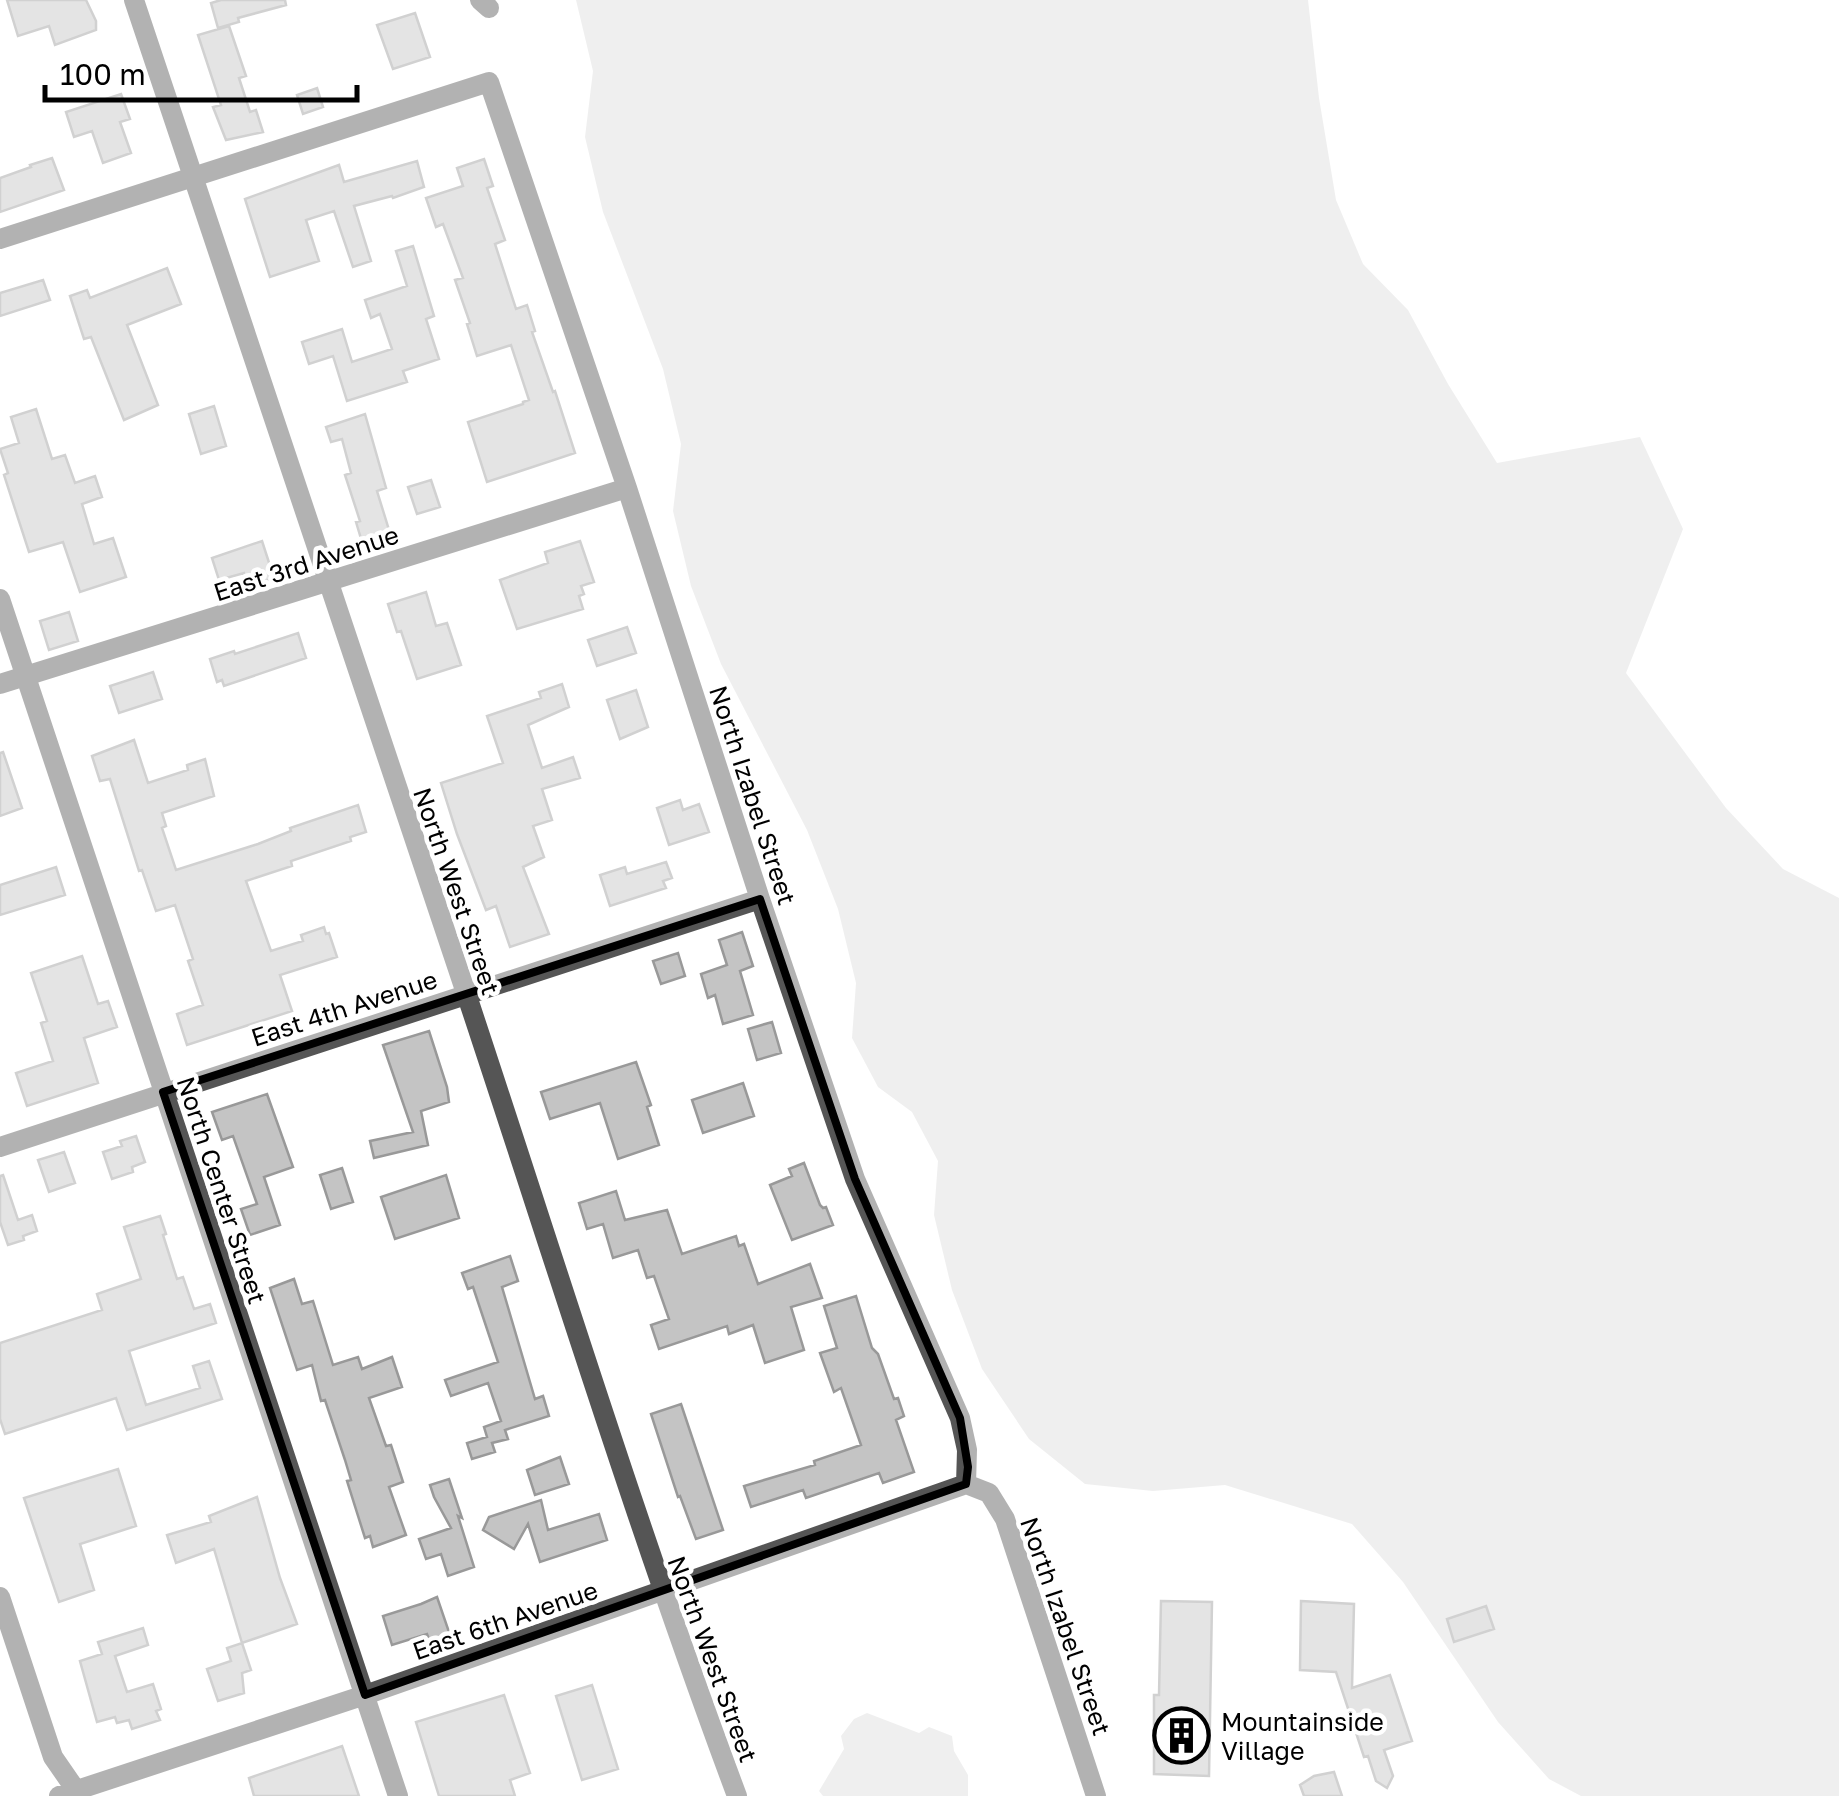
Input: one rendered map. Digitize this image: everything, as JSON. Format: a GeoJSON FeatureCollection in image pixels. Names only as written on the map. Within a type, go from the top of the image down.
{"type":"FeatureCollection","features":[{"type":"Feature","properties":{"kind":"street","name":"North West Street"},"geometry":{"type":"LineString","coordinates":[[134,0],[662,1592],[736,1796]]}},
{"type":"Feature","properties":{"kind":"street","name":"North Izabel Street"},"geometry":{"type":"LineString","coordinates":[[193,176],[490,82],[855,1179],[960,1418],[967,1450],[966,1484],[989,1494],[1005,1519],[1096,1796]]}},
{"type":"Feature","properties":{"kind":"street"},"geometry":{"type":"LineString","coordinates":[[0,239],[193,176]]}},
{"type":"Feature","properties":{"kind":"street","name":"East 3rd Avenue"},"geometry":{"type":"LineString","coordinates":[[0,684],[627,488]]}},
{"type":"Feature","properties":{"kind":"street","name":"North Center Street"},"geometry":{"type":"LineString","coordinates":[[0,599],[398,1796]]}},
{"type":"Feature","properties":{"kind":"street","name":"East 4th Avenue"},"geometry":{"type":"LineString","coordinates":[[0,1147],[760,899]]}},
{"type":"Feature","properties":{"kind":"street","name":"East 6th Avenue"},"geometry":{"type":"LineString","coordinates":[[71,1794],[966,1484]]}},
{"type":"Feature","properties":{"kind":"street"},"geometry":{"type":"LineString","coordinates":[[0,1597],[53,1757],[71,1794]]}},
{"type":"Feature","properties":{"kind":"highlighted area"},"geometry":{"type":"Polygon","coordinates":[[[760,899],[855,1179],[960,1418],[968,1467],[966,1484],[365,1695],[163,1092],[760,899]]]}},
{"type":"Feature","properties":{"kind":"shaded area"},"geometry":{"type":"Polygon","coordinates":[[[576,0],[1308,0],[1336,200],[1363,264],[1408,310],[1497,463],[1640,437],[1683,529],[1626,673],[1726,808],[1783,869],[1839,898],[1839,1796],[1581,1796],[1549,1779],[1498,1722],[1403,1582],[1352,1524],[1225,1485],[1153,1491],[1085,1484],[1029,1439],[982,1369],[952,1290],[934,1215],[938,1161],[912,1112],[878,1087],[852,1038],[856,983],[838,909],[807,830],[721,664],[691,586],[673,511],[681,444],[663,369],[603,212],[585,137],[593,71],[576,0]]]}},
{"type":"Feature","properties":{"kind":"shaded area"},"geometry":{"type":"Polygon","coordinates":[[[867,1713],[919,1733],[929,1727],[952,1736],[954,1751],[968,1775],[968,1796],[823,1796],[819,1791],[844,1749],[841,1736],[854,1719],[867,1713]]]}},
{"type":"Feature","properties":{"kind":"building"},"geometry":{"type":"Polygon","coordinates":[[[7,0],[86,0],[96,30],[55,45],[49,26],[18,36],[7,0]]]}},
{"type":"Feature","properties":{"kind":"building"},"geometry":{"type":"Polygon","coordinates":[[[285,0],[286,5],[238,18],[239,22],[218,28],[211,3],[285,0]]]}},
{"type":"Feature","properties":{"kind":"building"},"geometry":{"type":"Polygon","coordinates":[[[415,13],[430,57],[393,69],[377,25],[415,13]]]}},
{"type":"Feature","properties":{"kind":"building"},"geometry":{"type":"Polygon","coordinates":[[[229,26],[246,76],[239,78],[250,112],[256,110],[263,132],[226,140],[213,107],[221,105],[198,35],[229,26]]]}},
{"type":"Feature","properties":{"kind":"building"},"geometry":{"type":"Polygon","coordinates":[[[317,88],[323,107],[303,114],[297,95],[317,88]]]}},
{"type":"Feature","properties":{"kind":"building"},"geometry":{"type":"Polygon","coordinates":[[[121,94],[130,119],[120,122],[131,153],[103,163],[92,131],[74,137],[66,112],[121,94]]]}},
{"type":"Feature","properties":{"kind":"building"},"geometry":{"type":"Polygon","coordinates":[[[52,158],[64,190],[0,212],[0,178],[52,158]]]}},
{"type":"Feature","properties":{"kind":"building"},"geometry":{"type":"Polygon","coordinates":[[[484,159],[493,186],[487,188],[505,240],[495,244],[516,309],[527,305],[535,331],[532,332],[575,453],[487,482],[468,422],[529,400],[511,345],[477,356],[455,280],[463,278],[443,224],[436,227],[426,198],[463,186],[457,168],[484,159]]]}},
{"type":"Feature","properties":{"kind":"building"},"geometry":{"type":"Polygon","coordinates":[[[417,161],[424,187],[354,206],[371,261],[353,267],[334,211],[306,220],[319,261],[270,277],[245,199],[339,165],[344,182],[417,161]]]}},
{"type":"Feature","properties":{"kind":"building"},"geometry":{"type":"Polygon","coordinates":[[[413,246],[434,316],[426,319],[439,359],[403,371],[407,382],[347,401],[333,356],[309,364],[302,342],[342,329],[352,362],[392,349],[380,314],[371,318],[365,300],[407,286],[396,251],[413,246]]]}},
{"type":"Feature","properties":{"kind":"building"},"geometry":{"type":"Polygon","coordinates":[[[167,268],[181,304],[127,325],[158,405],[124,420],[91,337],[84,339],[70,296],[87,290],[90,298],[167,268]]]}},
{"type":"Feature","properties":{"kind":"building"},"geometry":{"type":"Polygon","coordinates":[[[43,280],[50,300],[0,316],[0,293],[43,280]]]}},
{"type":"Feature","properties":{"kind":"building"},"geometry":{"type":"Polygon","coordinates":[[[214,406],[226,446],[201,454],[189,414],[214,406]]]}},
{"type":"Feature","properties":{"kind":"building"},"geometry":{"type":"Polygon","coordinates":[[[36,409],[52,459],[65,455],[75,483],[95,476],[102,497],[82,504],[94,544],[113,538],[126,577],[80,592],[63,542],[29,552],[4,475],[8,473],[0,449],[19,443],[11,417],[36,409]]]}},
{"type":"Feature","properties":{"kind":"building"},"geometry":{"type":"Polygon","coordinates":[[[365,414],[386,488],[377,491],[393,543],[365,552],[345,475],[351,473],[342,439],[331,442],[326,427],[365,414]]]}},
{"type":"Feature","properties":{"kind":"building"},"geometry":{"type":"Polygon","coordinates":[[[431,480],[440,507],[417,514],[408,487],[431,480]]]}},
{"type":"Feature","properties":{"kind":"building"},"geometry":{"type":"Polygon","coordinates":[[[262,541],[274,578],[248,587],[244,573],[219,580],[212,558],[262,541]]]}},
{"type":"Feature","properties":{"kind":"building"},"geometry":{"type":"Polygon","coordinates":[[[580,541],[594,582],[581,586],[583,609],[517,629],[500,580],[548,563],[545,552],[580,541]]]}},
{"type":"Feature","properties":{"kind":"building"},"geometry":{"type":"Polygon","coordinates":[[[426,592],[436,626],[447,623],[461,665],[417,679],[388,604],[426,592]]]}},
{"type":"Feature","properties":{"kind":"building"},"geometry":{"type":"Polygon","coordinates":[[[69,612],[78,641],[49,650],[40,621],[69,612]]]}},
{"type":"Feature","properties":{"kind":"building"},"geometry":{"type":"Polygon","coordinates":[[[627,627],[636,653],[597,666],[588,640],[627,627]]]}},
{"type":"Feature","properties":{"kind":"building"},"geometry":{"type":"Polygon","coordinates":[[[298,633],[306,658],[224,686],[222,680],[217,682],[210,659],[298,633]]]}},
{"type":"Feature","properties":{"kind":"building"},"geometry":{"type":"Polygon","coordinates":[[[153,672],[162,699],[119,713],[110,686],[153,672]]]}},
{"type":"Feature","properties":{"kind":"building"},"geometry":{"type":"Polygon","coordinates":[[[562,684],[569,707],[528,725],[542,768],[573,757],[580,778],[542,789],[552,820],[533,826],[544,857],[523,867],[549,934],[510,947],[496,906],[486,910],[441,783],[503,763],[487,716],[541,698],[539,692],[562,684]]]}},
{"type":"Feature","properties":{"kind":"building"},"geometry":{"type":"Polygon","coordinates":[[[636,690],[648,727],[620,739],[607,700],[636,690]]]}},
{"type":"Feature","properties":{"kind":"building"},"geometry":{"type":"Polygon","coordinates":[[[134,740],[148,783],[188,770],[187,765],[205,759],[214,796],[162,813],[166,826],[162,828],[176,870],[258,844],[291,831],[290,828],[358,805],[366,832],[291,861],[292,866],[246,881],[271,951],[303,941],[301,935],[324,927],[329,933],[337,957],[280,975],[292,1011],[187,1045],[177,1014],[203,1005],[188,961],[193,959],[175,905],[156,911],[110,779],[100,781],[92,756],[134,740]]]}},
{"type":"Feature","properties":{"kind":"building"},"geometry":{"type":"Polygon","coordinates":[[[3,752],[22,808],[0,816],[0,753],[3,752]]]}},
{"type":"Feature","properties":{"kind":"building"},"geometry":{"type":"Polygon","coordinates":[[[680,800],[683,810],[699,804],[709,832],[669,845],[657,808],[680,800]]]}},
{"type":"Feature","properties":{"kind":"building"},"geometry":{"type":"Polygon","coordinates":[[[666,862],[672,878],[663,881],[666,888],[610,906],[600,875],[625,867],[627,874],[666,862]]]}},
{"type":"Feature","properties":{"kind":"building"},"geometry":{"type":"Polygon","coordinates":[[[56,867],[65,895],[0,915],[0,885],[56,867]]]}},
{"type":"Feature","properties":{"kind":"building"},"geometry":{"type":"Polygon","coordinates":[[[742,932],[753,966],[740,971],[753,1015],[723,1024],[715,995],[708,998],[701,974],[727,965],[719,940],[742,932]]]}},
{"type":"Feature","properties":{"kind":"building"},"geometry":{"type":"Polygon","coordinates":[[[678,953],[685,976],[661,984],[653,961],[678,953]]]}},
{"type":"Feature","properties":{"kind":"building"},"geometry":{"type":"Polygon","coordinates":[[[82,956],[98,1004],[108,1001],[117,1027],[84,1038],[98,1083],[27,1106],[16,1073],[53,1061],[41,1023],[47,1021],[31,973],[82,956]]]}},
{"type":"Feature","properties":{"kind":"building"},"geometry":{"type":"Polygon","coordinates":[[[772,1022],[781,1053],[757,1060],[748,1029],[772,1022]]]}},
{"type":"Feature","properties":{"kind":"building"},"geometry":{"type":"Polygon","coordinates":[[[429,1031],[449,1102],[421,1111],[428,1145],[374,1158],[370,1141],[413,1132],[383,1045],[429,1031]]]}},
{"type":"Feature","properties":{"kind":"building"},"geometry":{"type":"Polygon","coordinates":[[[636,1062],[659,1145],[618,1159],[600,1103],[550,1119],[541,1092],[636,1062]]]}},
{"type":"Feature","properties":{"kind":"building"},"geometry":{"type":"Polygon","coordinates":[[[743,1083],[754,1116],[703,1133],[692,1100],[743,1083]]]}},
{"type":"Feature","properties":{"kind":"building"},"geometry":{"type":"Polygon","coordinates":[[[267,1094],[293,1167],[264,1177],[280,1225],[250,1235],[241,1209],[257,1204],[233,1136],[222,1140],[212,1112],[267,1094]]]}},
{"type":"Feature","properties":{"kind":"building"},"geometry":{"type":"Polygon","coordinates":[[[136,1136],[145,1162],[132,1167],[133,1172],[112,1179],[103,1152],[136,1136]]]}},
{"type":"Feature","properties":{"kind":"building"},"geometry":{"type":"Polygon","coordinates":[[[64,1152],[75,1183],[49,1192],[38,1160],[64,1152]]]}},
{"type":"Feature","properties":{"kind":"building"},"geometry":{"type":"Polygon","coordinates":[[[804,1163],[820,1205],[826,1207],[833,1225],[792,1240],[770,1185],[792,1176],[789,1169],[804,1163]]]}},
{"type":"Feature","properties":{"kind":"building"},"geometry":{"type":"Polygon","coordinates":[[[342,1168],[353,1202],[331,1209],[320,1175],[342,1168]]]}},
{"type":"Feature","properties":{"kind":"building"},"geometry":{"type":"Polygon","coordinates":[[[3,1175],[18,1220],[32,1215],[37,1231],[8,1245],[0,1222],[3,1175]]]}},
{"type":"Feature","properties":{"kind":"building"},"geometry":{"type":"Polygon","coordinates":[[[446,1175],[459,1218],[395,1239],[381,1197],[446,1175]]]}},
{"type":"Feature","properties":{"kind":"building"},"geometry":{"type":"Polygon","coordinates":[[[616,1191],[625,1220],[667,1210],[682,1254],[736,1236],[739,1246],[744,1244],[758,1284],[810,1264],[822,1298],[791,1307],[804,1350],[765,1363],[753,1325],[729,1334],[727,1326],[659,1349],[651,1325],[669,1319],[654,1276],[647,1278],[638,1250],[613,1258],[603,1224],[587,1229],[579,1203],[616,1191]]]}},
{"type":"Feature","properties":{"kind":"building"},"geometry":{"type":"Polygon","coordinates":[[[160,1216],[177,1279],[183,1277],[194,1309],[210,1304],[216,1323],[129,1351],[146,1405],[200,1388],[193,1366],[209,1361],[222,1399],[127,1430],[116,1398],[5,1434],[0,1419],[0,1343],[102,1310],[97,1294],[141,1279],[124,1227],[160,1216]]]}},
{"type":"Feature","properties":{"kind":"building"},"geometry":{"type":"Polygon","coordinates":[[[510,1256],[518,1281],[502,1287],[535,1399],[543,1396],[549,1416],[505,1430],[508,1439],[492,1443],[495,1452],[472,1459],[467,1443],[487,1437],[484,1427],[501,1421],[488,1383],[451,1396],[445,1380],[498,1362],[473,1287],[468,1289],[462,1273],[510,1256]]]}},
{"type":"Feature","properties":{"kind":"building"},"geometry":{"type":"Polygon","coordinates":[[[294,1279],[302,1304],[313,1301],[333,1365],[358,1357],[362,1369],[392,1357],[402,1387],[369,1398],[403,1482],[389,1487],[406,1535],[373,1547],[370,1536],[365,1538],[347,1481],[351,1480],[345,1460],[325,1400],[321,1401],[312,1365],[297,1370],[270,1288],[294,1279]]]}},
{"type":"Feature","properties":{"kind":"building"},"geometry":{"type":"Polygon","coordinates":[[[856,1296],[872,1348],[904,1416],[896,1420],[914,1472],[883,1483],[879,1473],[806,1498],[803,1490],[751,1507],[744,1486],[815,1465],[814,1461],[861,1445],[841,1388],[834,1392],[820,1353],[837,1348],[824,1306],[856,1296]]]}},
{"type":"Feature","properties":{"kind":"building"},"geometry":{"type":"Polygon","coordinates":[[[681,1404],[723,1530],[696,1539],[651,1414],[681,1404]]]}},
{"type":"Feature","properties":{"kind":"building"},"geometry":{"type":"Polygon","coordinates":[[[560,1457],[569,1484],[535,1495],[527,1470],[560,1457]]]}},
{"type":"Feature","properties":{"kind":"building"},"geometry":{"type":"Polygon","coordinates":[[[118,1469],[136,1526],[80,1544],[94,1590],[59,1602],[24,1498],[118,1469]]]}},
{"type":"Feature","properties":{"kind":"building"},"geometry":{"type":"Polygon","coordinates":[[[449,1479],[474,1567],[448,1576],[441,1554],[426,1559],[419,1539],[451,1528],[430,1485],[449,1479]]]}},
{"type":"Feature","properties":{"kind":"building"},"geometry":{"type":"Polygon","coordinates":[[[257,1497],[297,1624],[242,1643],[214,1549],[176,1563],[167,1535],[211,1522],[209,1516],[257,1497]]]}},
{"type":"Feature","properties":{"kind":"building"},"geometry":{"type":"Polygon","coordinates":[[[541,1500],[548,1530],[599,1514],[607,1540],[540,1562],[528,1524],[514,1549],[483,1530],[489,1517],[541,1500]]]}},
{"type":"Feature","properties":{"kind":"building"},"geometry":{"type":"Polygon","coordinates":[[[437,1597],[450,1635],[430,1642],[427,1634],[392,1645],[383,1616],[437,1597]]]}},
{"type":"Feature","properties":{"kind":"building"},"geometry":{"type":"Polygon","coordinates":[[[1161,1601],[1212,1602],[1209,1776],[1154,1774],[1154,1695],[1159,1695],[1161,1601]]]}},
{"type":"Feature","properties":{"kind":"building"},"geometry":{"type":"Polygon","coordinates":[[[1301,1601],[1354,1604],[1352,1688],[1390,1675],[1412,1741],[1384,1750],[1393,1776],[1387,1788],[1376,1781],[1368,1756],[1364,1757],[1336,1672],[1300,1670],[1301,1601]]]}},
{"type":"Feature","properties":{"kind":"building"},"geometry":{"type":"Polygon","coordinates":[[[1486,1606],[1494,1629],[1454,1642],[1447,1619],[1486,1606]]]}},
{"type":"Feature","properties":{"kind":"building"},"geometry":{"type":"Polygon","coordinates":[[[143,1628],[148,1645],[115,1656],[127,1692],[153,1684],[161,1709],[156,1711],[160,1720],[132,1729],[129,1720],[117,1723],[115,1717],[97,1722],[80,1661],[102,1654],[98,1642],[143,1628]]]}},
{"type":"Feature","properties":{"kind":"building"},"geometry":{"type":"Polygon","coordinates":[[[242,1643],[251,1670],[242,1673],[244,1693],[218,1701],[207,1669],[231,1661],[227,1648],[242,1643]]]}},
{"type":"Feature","properties":{"kind":"building"},"geometry":{"type":"Polygon","coordinates":[[[592,1685],[618,1769],[582,1780],[556,1696],[592,1685]]]}},
{"type":"Feature","properties":{"kind":"building"},"geometry":{"type":"Polygon","coordinates":[[[504,1695],[530,1773],[510,1780],[515,1796],[439,1796],[416,1722],[504,1695]]]}},
{"type":"Feature","properties":{"kind":"building"},"geometry":{"type":"Polygon","coordinates":[[[342,1746],[359,1796],[254,1796],[249,1778],[342,1746]]]}},
{"type":"Feature","properties":{"kind":"building","name":"Mountainside Village"},"geometry":{"type":"Polygon","coordinates":[[[1334,1772],[1342,1796],[1304,1796],[1300,1785],[1314,1776],[1334,1772]]]}},
{"type":"Feature","properties":{"kind":"place","name":"Mountainside Village"},"geometry":{"type":"Point","coordinates":[1182,1735]}}]}
